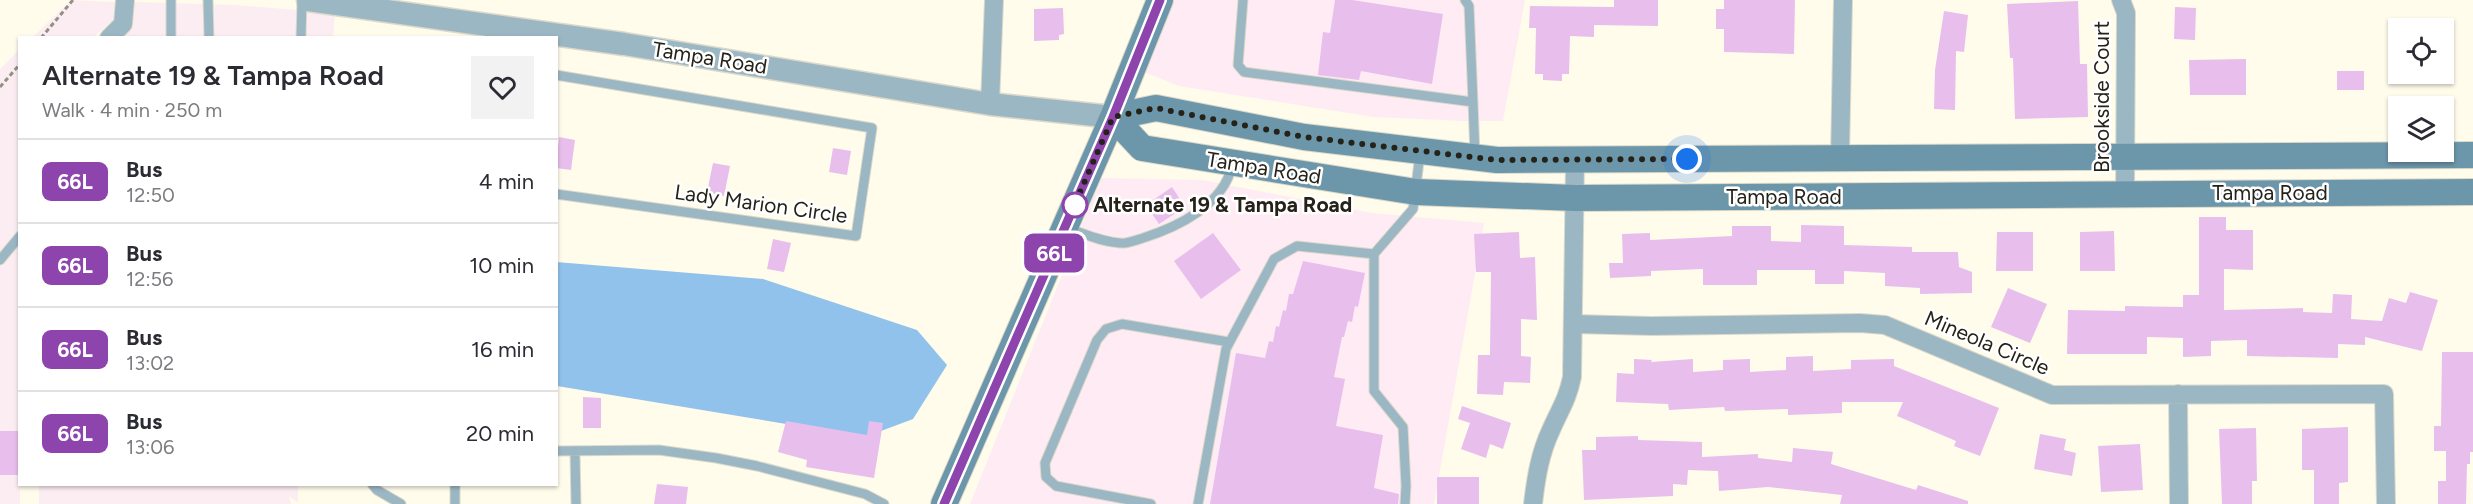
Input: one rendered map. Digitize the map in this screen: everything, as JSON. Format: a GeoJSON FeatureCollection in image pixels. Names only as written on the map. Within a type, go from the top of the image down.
{"type":"FeatureCollection","features":[{"type":"Feature","properties":{"kind":"main road"},"geometry":{"type":"LineString","coordinates":[[944,504],[1113,117],[1160,0]]}},
{"type":"Feature","properties":{"kind":"main road","name":"Tampa Road"},"geometry":{"type":"LineString","coordinates":[[1113,117],[1156,108],[1304,137],[1420,152],[1475,157],[1575,160],[2473,155]]}},
{"type":"Feature","properties":{"kind":"main road","name":"Tampa Road"},"geometry":{"type":"LineString","coordinates":[[1113,117],[1142,148],[1416,192],[1575,198],[2473,192]]}},
{"type":"Feature","properties":{"kind":"street"},"geometry":{"type":"LineString","coordinates":[[111,36],[123,24],[125,0]]}},
{"type":"Feature","properties":{"kind":"street","name":"Tampa Road"},"geometry":{"type":"LineString","coordinates":[[308,0],[339,1],[474,30],[516,36]]}},
{"type":"Feature","properties":{"kind":"street"},"geometry":{"type":"LineString","coordinates":[[990,104],[994,0]]}},
{"type":"Feature","properties":{"kind":"street"},"geometry":{"type":"LineString","coordinates":[[1840,157],[1843,0]]}},
{"type":"Feature","properties":{"kind":"street","name":"Brookside Court"},"geometry":{"type":"LineString","coordinates":[[2121,0],[2126,13],[2125,194]]}},
{"type":"Feature","properties":{"kind":"street","name":"Tampa Road"},"geometry":{"type":"LineString","coordinates":[[558,42],[990,104],[1113,117]]}},
{"type":"Feature","properties":{"kind":"street"},"geometry":{"type":"LineString","coordinates":[[1533,504],[1538,467],[1550,430],[1566,402],[1572,377],[1575,160]]}},
{"type":"Feature","properties":{"kind":"street","name":"Mineola Circle"},"geometry":{"type":"LineString","coordinates":[[1573,324],[1652,326],[1860,323],[1885,325],[2052,395],[2384,394],[2385,504]]}},
{"type":"Feature","properties":{"kind":"street"},"geometry":{"type":"LineString","coordinates":[[2178,393],[2179,504]]}},
{"type":"Feature","properties":{"kind":"lane"},"geometry":{"type":"LineString","coordinates":[[171,0],[171,36]]}},
{"type":"Feature","properties":{"kind":"lane"},"geometry":{"type":"LineString","coordinates":[[208,0],[208,36]]}},
{"type":"Feature","properties":{"kind":"lane"},"geometry":{"type":"LineString","coordinates":[[300,36],[302,0]]}},
{"type":"Feature","properties":{"kind":"lane"},"geometry":{"type":"LineString","coordinates":[[1243,0],[1238,65],[1244,72],[1473,102]]}},
{"type":"Feature","properties":{"kind":"lane"},"geometry":{"type":"LineString","coordinates":[[1465,0],[1469,6],[1475,157]]}},
{"type":"Feature","properties":{"kind":"lane","name":"Lady Marion Circle"},"geometry":{"type":"LineString","coordinates":[[558,75],[872,128],[856,236],[558,194]]}},
{"type":"Feature","properties":{"kind":"lane"},"geometry":{"type":"LineString","coordinates":[[1405,504],[1403,427],[1374,391],[1374,254],[1413,209],[1420,152]]}},
{"type":"Feature","properties":{"kind":"lane"},"geometry":{"type":"LineString","coordinates":[[1065,227],[1102,240],[1123,244],[1173,228],[1210,202],[1221,190],[1233,163]]}},
{"type":"Feature","properties":{"kind":"lane"},"geometry":{"type":"LineString","coordinates":[[0,260],[18,238]]}},
{"type":"Feature","properties":{"kind":"lane"},"geometry":{"type":"LineString","coordinates":[[1198,504],[1229,342],[1274,259],[1298,246],[1374,254]]}},
{"type":"Feature","properties":{"kind":"lane"},"geometry":{"type":"LineString","coordinates":[[1151,504],[1056,486],[1046,477],[1045,464],[1097,340],[1106,329],[1122,324],[1229,342]]}},
{"type":"Feature","properties":{"kind":"lane"},"geometry":{"type":"LineString","coordinates":[[558,451],[574,453],[659,450],[716,458],[757,466],[865,494],[884,504]]}},
{"type":"Feature","properties":{"kind":"lane"},"geometry":{"type":"LineString","coordinates":[[574,453],[576,504]]}},
{"type":"Feature","properties":{"kind":"lane"},"geometry":{"type":"LineString","coordinates":[[374,486],[401,504]]}},
{"type":"Feature","properties":{"kind":"lane"},"geometry":{"type":"LineString","coordinates":[[455,486],[455,504]]}},
{"type":"Feature","properties":{"kind":"path"},"geometry":{"type":"LineString","coordinates":[[43,36],[73,0]]}},
{"type":"Feature","properties":{"kind":"path"},"geometry":{"type":"LineString","coordinates":[[0,87],[18,66]]}},
{"type":"Feature","properties":{"kind":"shaded area"},"geometry":{"type":"Polygon","coordinates":[[[71,0],[115,2],[114,19],[95,36],[34,36],[71,0]]]}},
{"type":"Feature","properties":{"kind":"shaded area"},"geometry":{"type":"Polygon","coordinates":[[[1172,0],[1525,0],[1503,121],[1464,121],[1374,117],[1179,86],[1144,72],[1172,0]]]}},
{"type":"Feature","properties":{"kind":"shaded area"},"geometry":{"type":"Polygon","coordinates":[[[134,2],[235,5],[335,13],[333,36],[125,36],[133,25],[134,2]]]}},
{"type":"Feature","properties":{"kind":"shaded area"},"geometry":{"type":"Polygon","coordinates":[[[18,51],[18,486],[20,486],[20,504],[0,504],[0,69],[18,51]]]}},
{"type":"Feature","properties":{"kind":"shaded area"},"geometry":{"type":"Polygon","coordinates":[[[1101,178],[1202,180],[1372,213],[1484,223],[1434,504],[970,504],[1101,178]]]}},
{"type":"Feature","properties":{"kind":"shaded area"},"geometry":{"type":"Polygon","coordinates":[[[39,486],[298,486],[298,503],[289,496],[291,504],[39,504],[39,486]]]}},
{"type":"Feature","properties":{"kind":"water"},"geometry":{"type":"Polygon","coordinates":[[[558,262],[763,279],[917,330],[947,365],[913,419],[865,437],[558,386],[558,262]]]}},
{"type":"Feature","properties":{"kind":"building"},"geometry":{"type":"Polygon","coordinates":[[[1335,0],[1352,0],[1443,14],[1432,84],[1361,71],[1359,80],[1318,75],[1323,32],[1330,33],[1335,0]]]}},
{"type":"Feature","properties":{"kind":"building"},"geometry":{"type":"Polygon","coordinates":[[[1614,0],[1658,0],[1658,26],[1594,25],[1594,37],[1570,36],[1569,74],[1562,74],[1562,81],[1543,80],[1543,74],[1535,74],[1536,28],[1529,28],[1530,6],[1614,7],[1614,0]]]}},
{"type":"Feature","properties":{"kind":"building"},"geometry":{"type":"Polygon","coordinates":[[[1724,0],[1795,0],[1794,54],[1724,52],[1724,29],[1716,29],[1716,9],[1724,9],[1724,0]]]}},
{"type":"Feature","properties":{"kind":"building"},"geometry":{"type":"Polygon","coordinates":[[[2078,1],[2080,64],[2087,64],[2088,117],[2015,119],[2013,58],[2010,58],[2007,4],[2078,1]]]}},
{"type":"Feature","properties":{"kind":"building"},"geometry":{"type":"Polygon","coordinates":[[[2175,7],[2196,8],[2195,40],[2174,39],[2175,7]]]}},
{"type":"Feature","properties":{"kind":"building"},"geometry":{"type":"Polygon","coordinates":[[[1063,8],[1064,34],[1059,35],[1059,40],[1034,41],[1034,9],[1063,8]]]}},
{"type":"Feature","properties":{"kind":"building"},"geometry":{"type":"Polygon","coordinates":[[[1944,11],[1968,15],[1964,52],[1956,51],[1955,110],[1934,109],[1935,70],[1944,11]]]}},
{"type":"Feature","properties":{"kind":"building"},"geometry":{"type":"Polygon","coordinates":[[[2246,59],[2246,95],[2190,95],[2189,60],[2246,59]]]}},
{"type":"Feature","properties":{"kind":"building"},"geometry":{"type":"Polygon","coordinates":[[[2337,71],[2364,71],[2364,90],[2337,90],[2337,71]]]}},
{"type":"Feature","properties":{"kind":"building"},"geometry":{"type":"Polygon","coordinates":[[[559,137],[575,140],[571,170],[558,168],[559,137]]]}},
{"type":"Feature","properties":{"kind":"building"},"geometry":{"type":"Polygon","coordinates":[[[833,148],[851,151],[847,175],[829,172],[833,148]]]}},
{"type":"Feature","properties":{"kind":"building"},"geometry":{"type":"Polygon","coordinates":[[[713,163],[730,166],[724,196],[707,192],[713,163]]]}},
{"type":"Feature","properties":{"kind":"building"},"geometry":{"type":"Polygon","coordinates":[[[1172,187],[1185,207],[1159,224],[1146,205],[1172,187]]]}},
{"type":"Feature","properties":{"kind":"building"},"geometry":{"type":"Polygon","coordinates":[[[2199,217],[2226,217],[2226,230],[2253,230],[2253,270],[2224,269],[2224,310],[2303,308],[2303,312],[2332,313],[2333,294],[2352,295],[2351,319],[2382,321],[2389,298],[2406,303],[2410,292],[2438,300],[2422,351],[2365,337],[2365,345],[2338,344],[2338,358],[2247,356],[2247,340],[2211,341],[2211,356],[2183,357],[2183,338],[2147,337],[2147,354],[2067,354],[2068,310],[2125,311],[2125,306],[2183,307],[2183,295],[2199,295],[2199,217]]]}},
{"type":"Feature","properties":{"kind":"building"},"geometry":{"type":"Polygon","coordinates":[[[1801,225],[1844,226],[1844,245],[1912,247],[1912,252],[1958,252],[1959,267],[1972,272],[1972,293],[1920,294],[1920,288],[1885,286],[1885,273],[1844,271],[1844,284],[1815,284],[1815,270],[1757,270],[1757,285],[1703,285],[1703,269],[1651,271],[1651,276],[1610,278],[1609,263],[1623,263],[1622,234],[1650,233],[1650,240],[1732,236],[1732,226],[1771,226],[1771,241],[1801,242],[1801,225]]]}},
{"type":"Feature","properties":{"kind":"building"},"geometry":{"type":"Polygon","coordinates":[[[2114,231],[2115,271],[2080,271],[2080,232],[2114,231]]]}},
{"type":"Feature","properties":{"kind":"building"},"geometry":{"type":"Polygon","coordinates":[[[1519,232],[1520,258],[1535,257],[1537,320],[1521,319],[1521,356],[1531,357],[1530,383],[1504,382],[1503,395],[1477,394],[1478,355],[1490,355],[1491,272],[1476,272],[1474,234],[1519,232]]]}},
{"type":"Feature","properties":{"kind":"building"},"geometry":{"type":"Polygon","coordinates":[[[1997,232],[2033,232],[2033,271],[1996,271],[1997,232]]]}},
{"type":"Feature","properties":{"kind":"building"},"geometry":{"type":"Polygon","coordinates":[[[1213,233],[1241,270],[1201,299],[1174,261],[1213,233]]]}},
{"type":"Feature","properties":{"kind":"building"},"geometry":{"type":"Polygon","coordinates":[[[773,239],[791,243],[784,272],[767,269],[773,239]]]}},
{"type":"Feature","properties":{"kind":"building"},"geometry":{"type":"Polygon","coordinates":[[[1303,261],[1365,273],[1358,307],[1355,306],[1352,322],[1348,321],[1344,337],[1342,337],[1334,377],[1345,379],[1336,426],[1383,435],[1374,488],[1399,494],[1398,504],[1210,504],[1236,353],[1265,358],[1269,341],[1273,342],[1276,326],[1279,327],[1283,310],[1286,311],[1289,294],[1293,294],[1303,261]]]}},
{"type":"Feature","properties":{"kind":"building"},"geometry":{"type":"Polygon","coordinates":[[[2008,288],[2047,304],[2030,343],[1991,327],[2008,288]]]}},
{"type":"Feature","properties":{"kind":"building"},"geometry":{"type":"Polygon","coordinates":[[[2442,352],[2473,352],[2473,452],[2470,452],[2470,464],[2467,464],[2466,504],[2438,504],[2438,481],[2446,481],[2446,451],[2434,451],[2434,426],[2441,426],[2442,352]]]}},
{"type":"Feature","properties":{"kind":"building"},"geometry":{"type":"Polygon","coordinates":[[[1813,356],[1813,371],[1851,369],[1851,360],[1894,359],[1894,366],[1999,408],[1980,456],[1954,446],[1956,441],[1897,416],[1903,402],[1842,402],[1842,413],[1788,415],[1788,409],[1725,411],[1724,407],[1669,410],[1668,404],[1616,402],[1617,373],[1634,374],[1634,359],[1652,360],[1651,362],[1693,359],[1693,372],[1723,370],[1723,360],[1750,359],[1750,372],[1786,370],[1786,357],[1813,356]]]}},
{"type":"Feature","properties":{"kind":"building"},"geometry":{"type":"Polygon","coordinates":[[[583,397],[601,398],[601,428],[583,428],[583,397]]]}},
{"type":"Feature","properties":{"kind":"building"},"geometry":{"type":"Polygon","coordinates":[[[1462,406],[1511,423],[1503,449],[1490,444],[1486,458],[1461,449],[1470,423],[1458,419],[1462,406]]]}},
{"type":"Feature","properties":{"kind":"building"},"geometry":{"type":"Polygon","coordinates":[[[786,421],[867,435],[869,421],[883,423],[874,478],[806,467],[807,460],[778,452],[786,421]]]}},
{"type":"Feature","properties":{"kind":"building"},"geometry":{"type":"Polygon","coordinates":[[[2348,427],[2348,482],[2339,483],[2339,504],[2314,504],[2314,470],[2302,470],[2302,429],[2348,427]]]}},
{"type":"Feature","properties":{"kind":"building"},"geometry":{"type":"Polygon","coordinates":[[[2256,428],[2257,481],[2252,481],[2252,504],[2222,504],[2219,429],[2256,428]]]}},
{"type":"Feature","properties":{"kind":"building"},"geometry":{"type":"Polygon","coordinates":[[[0,431],[18,431],[18,475],[0,475],[0,431]]]}},
{"type":"Feature","properties":{"kind":"building"},"geometry":{"type":"Polygon","coordinates":[[[2040,434],[2066,439],[2064,450],[2076,453],[2072,476],[2034,469],[2040,434]]]}},
{"type":"Feature","properties":{"kind":"building"},"geometry":{"type":"Polygon","coordinates":[[[1638,436],[1638,440],[1702,442],[1702,457],[1758,454],[1758,458],[1792,462],[1793,448],[1833,452],[1831,464],[1916,490],[1918,485],[1968,501],[1968,504],[1840,504],[1842,495],[1768,487],[1719,491],[1718,471],[1688,470],[1687,485],[1673,484],[1673,496],[1584,500],[1582,450],[1596,450],[1596,437],[1638,436]]]}},
{"type":"Feature","properties":{"kind":"building"},"geometry":{"type":"Polygon","coordinates":[[[2140,444],[2143,490],[2101,492],[2098,446],[2140,444]]]}},
{"type":"Feature","properties":{"kind":"building"},"geometry":{"type":"Polygon","coordinates":[[[1437,477],[1479,477],[1479,504],[1437,504],[1437,477]]]}},
{"type":"Feature","properties":{"kind":"building"},"geometry":{"type":"Polygon","coordinates":[[[657,484],[688,487],[686,504],[654,504],[657,484]]]}},
{"type":"Feature","properties":{"kind":"bus line","name":"66L"},"geometry":{"type":"LineString","coordinates":[[944,504],[1113,117],[1160,0]]}},
{"type":"Feature","properties":{"kind":"place","name":"Alternate 19 & Tampa Road"},"geometry":{"type":"Point","coordinates":[1075,205]}},
{"type":"Feature","properties":{"kind":"route"},"geometry":{"type":"LineString","coordinates":[[1075,205],[1073,208],[1113,117],[1156,108],[1304,137],[1497,160],[1687,159]]}}]}
